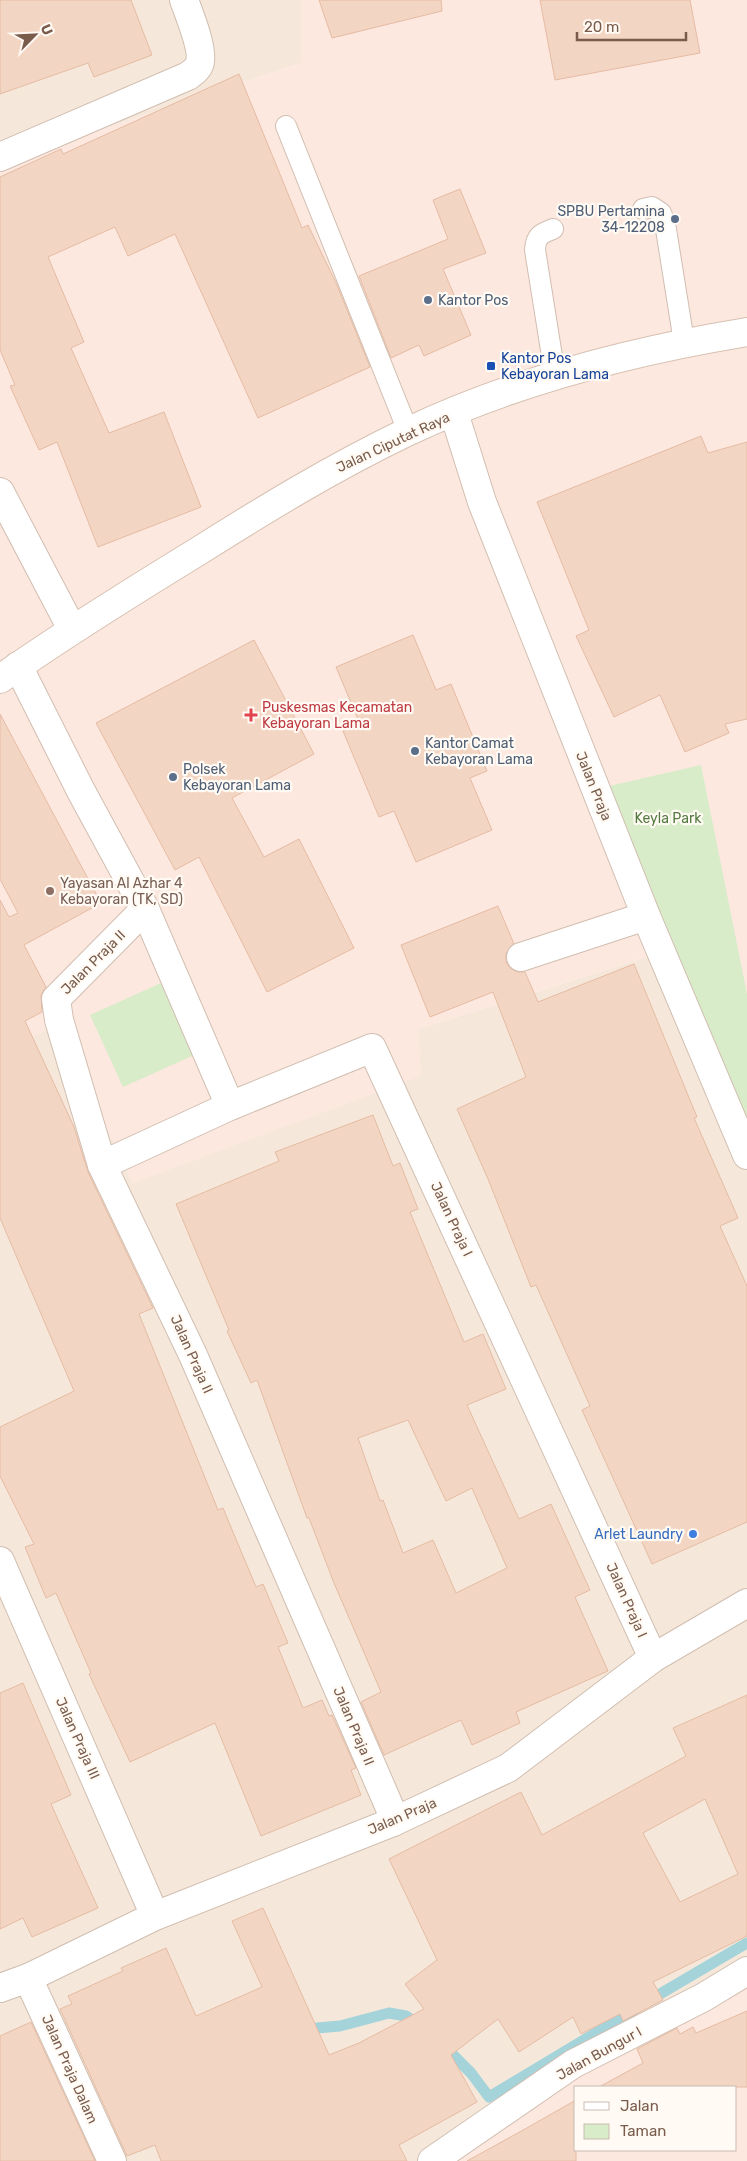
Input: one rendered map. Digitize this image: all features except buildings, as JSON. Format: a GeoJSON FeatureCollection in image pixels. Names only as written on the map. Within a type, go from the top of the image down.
{"type":"FeatureCollection","features":[{"type":"Feature","properties":{"kind":"street"},"geometry":{"type":"LineString","coordinates":[[0,157],[188,76],[196,70],[200,64],[201,54],[184,0]]}},
{"type":"Feature","properties":{"kind":"street","name":"Jalan Ciputat Raya"},"geometry":{"type":"LineString","coordinates":[[9,672],[72,629],[300,488],[408,431],[555,375],[684,342],[747,332]]}},
{"type":"Feature","properties":{"kind":"street","name":"Jalan Praja"},"geometry":{"type":"LineString","coordinates":[[454,413],[482,502],[646,916],[747,1154]]}},
{"type":"Feature","properties":{"kind":"street"},"geometry":{"type":"LineString","coordinates":[[0,492],[72,629]]}},
{"type":"Feature","properties":{"kind":"street"},"geometry":{"type":"LineString","coordinates":[[9,672],[81,791],[146,909],[230,1106]]}},
{"type":"Feature","properties":{"kind":"street","name":"Jalan Praja II"},"geometry":{"type":"LineString","coordinates":[[146,909],[56,999],[59,1020],[102,1165],[197,1364],[390,1808],[393,1822]]}},
{"type":"Feature","properties":{"kind":"street"},"geometry":{"type":"LineString","coordinates":[[521,957],[646,916]]}},
{"type":"Feature","properties":{"kind":"street","name":"Jalan Praja I"},"geometry":{"type":"LineString","coordinates":[[102,1165],[230,1106],[370,1048],[374,1049],[653,1658]]}},
{"type":"Feature","properties":{"kind":"street","name":"Jalan Praja III"},"geometry":{"type":"LineString","coordinates":[[0,1561],[155,1916]]}},
{"type":"Feature","properties":{"kind":"street","name":"Jalan Praja"},"geometry":{"type":"LineString","coordinates":[[0,1988],[28,1978],[155,1916],[393,1822],[508,1768],[653,1658],[747,1602]]}},
{"type":"Feature","properties":{"kind":"street","name":"Jalan Bungur I"},"geometry":{"type":"LineString","coordinates":[[432,2161],[573,2064],[704,1997],[747,1971]]}},
{"type":"Feature","properties":{"kind":"street","name":"Jalan Praja Dalam"},"geometry":{"type":"LineString","coordinates":[[28,1978],[112,2161]]}},
{"type":"Feature","properties":{"kind":"lane"},"geometry":{"type":"LineString","coordinates":[[286,126],[408,431]]}},
{"type":"Feature","properties":{"kind":"lane"},"geometry":{"type":"LineString","coordinates":[[643,208],[652,207],[661,213],[665,223],[684,342]]}},
{"type":"Feature","properties":{"kind":"lane"},"geometry":{"type":"LineString","coordinates":[[553,229],[540,234],[536,240],[536,250],[555,375]]}},
{"type":"Feature","properties":{"kind":"shaded area"},"geometry":{"type":"Polygon","coordinates":[[[0,0],[301,0],[301,63],[0,163],[0,0]]]}},
{"type":"Feature","properties":{"kind":"shaded area"},"geometry":{"type":"Polygon","coordinates":[[[301,0],[747,0],[747,1095],[672,949],[418,1029],[421,1076],[133,1183],[57,1025],[0,1053],[0,163],[301,63],[301,0]]]}},
{"type":"Feature","properties":{"kind":"shaded area"},"geometry":{"type":"Polygon","coordinates":[[[672,949],[747,1095],[747,1983],[628,2043],[459,2161],[0,2161],[0,1053],[57,1024],[133,1183],[418,1029],[672,949]]]}},
{"type":"Feature","properties":{"kind":"shaded area"},"geometry":{"type":"Polygon","coordinates":[[[747,1983],[747,2161],[459,2161],[628,2043],[747,1983]]]}},
{"type":"Feature","properties":{"kind":"green space","name":"Keyla Park"},"geometry":{"type":"Polygon","coordinates":[[[701,765],[747,994],[747,1134],[609,786],[701,765]]]}},
{"type":"Feature","properties":{"kind":"green space"},"geometry":{"type":"Polygon","coordinates":[[[170,979],[203,1051],[123,1087],[90,1015],[170,979]]]}},
{"type":"Feature","properties":{"kind":"waterway"},"geometry":{"type":"LineString","coordinates":[[648,2001],[747,1943]]}},
{"type":"Feature","properties":{"kind":"waterway"},"geometry":{"type":"LineString","coordinates":[[441,2043],[471,2073],[489,2097],[634,2010]]}},
{"type":"Feature","properties":{"kind":"waterway"},"geometry":{"type":"LineString","coordinates":[[303,2032],[317,2028],[340,2026],[389,2013],[406,2016],[419,2025]]}},
{"type":"Feature","properties":{"kind":"place","name":"SPBU Pertamina 34-12208"},"geometry":{"type":"Point","coordinates":[675,219]}},
{"type":"Feature","properties":{"kind":"place","name":"Kantor Pos"},"geometry":{"type":"Point","coordinates":[428,300]}},
{"type":"Feature","properties":{"kind":"place","name":"Kantor Pos Kebayoran Lama"},"geometry":{"type":"Point","coordinates":[491,366]}},
{"type":"Feature","properties":{"kind":"place","name":"Puskesmas Kecamatan Kebayoran Lama"},"geometry":{"type":"Point","coordinates":[251,715]}},
{"type":"Feature","properties":{"kind":"place","name":"Kantor Camat Kebayoran Lama"},"geometry":{"type":"Point","coordinates":[415,751]}},
{"type":"Feature","properties":{"kind":"place","name":"Polsek Kebayoran Lama"},"geometry":{"type":"Point","coordinates":[173,777]}},
{"type":"Feature","properties":{"kind":"place","name":"Yayasan Al Azhar 4 Kebayoran (TK, SD)"},"geometry":{"type":"Point","coordinates":[50,891]}},
{"type":"Feature","properties":{"kind":"place","name":"Arlet Laundry"},"geometry":{"type":"Point","coordinates":[693,1534]}}]}
